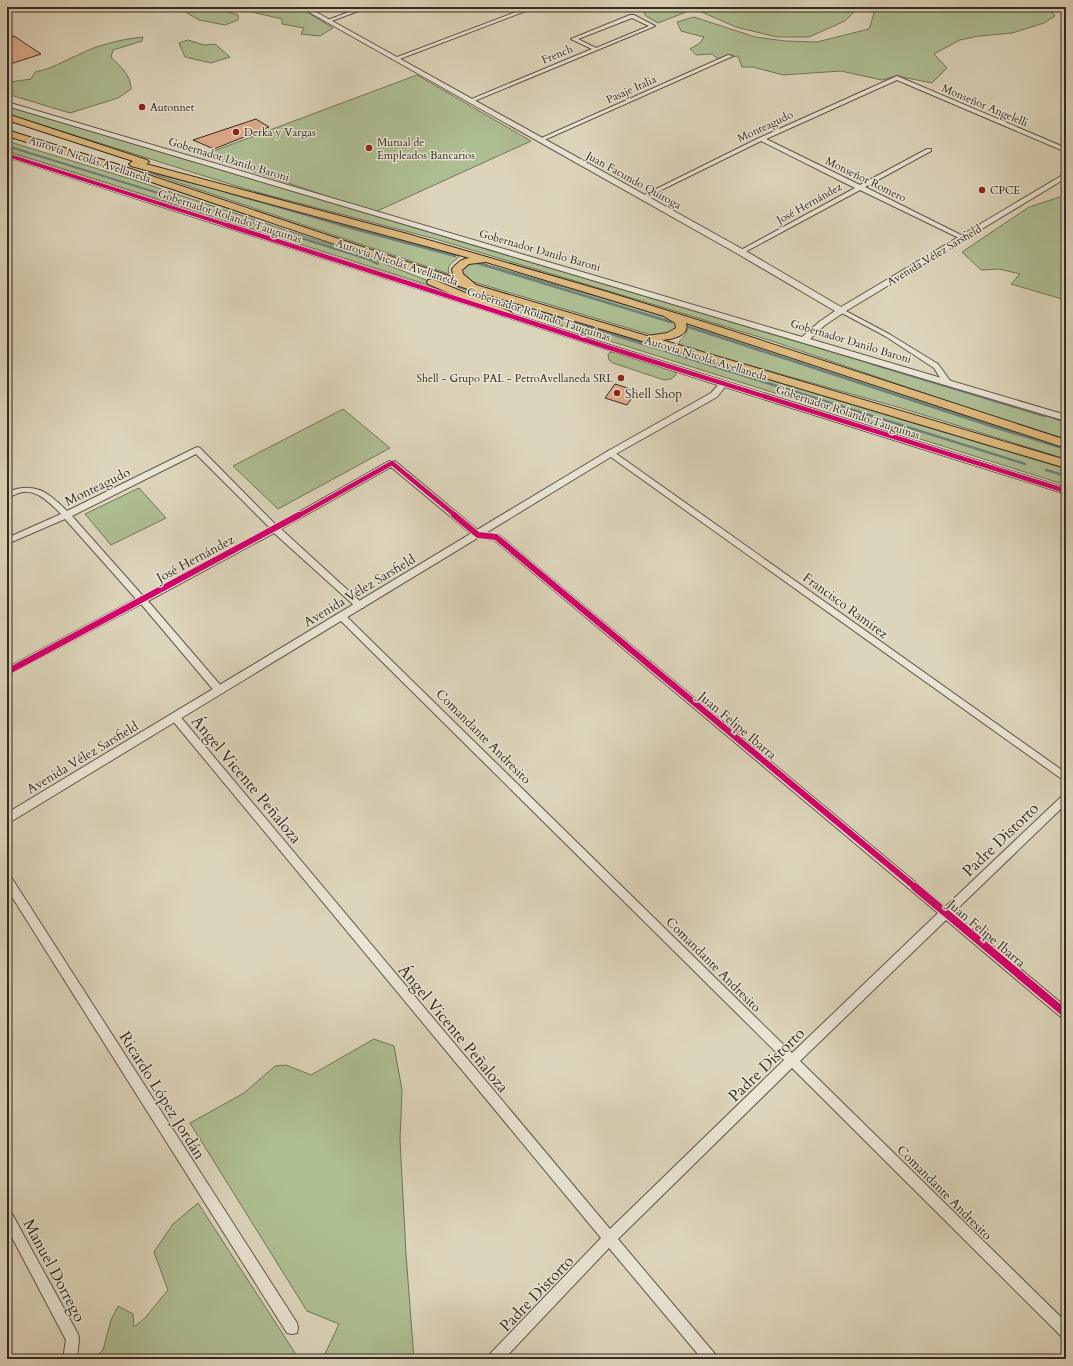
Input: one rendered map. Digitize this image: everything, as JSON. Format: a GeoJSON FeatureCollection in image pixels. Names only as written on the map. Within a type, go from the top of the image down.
{"type":"FeatureCollection","features":[{"type":"Feature","properties":{"kind":"highway"},"geometry":{"type":"LineString","coordinates":[[7,118],[204,182]]}},
{"type":"Feature","properties":{"kind":"highway","name":"Autovía Nicolás Avellaneda"},"geometry":{"type":"LineString","coordinates":[[7,127],[120,160],[406,235],[499,262],[786,351],[1066,444]]}},
{"type":"Feature","properties":{"kind":"highway","name":"Autovía Nicolás Avellaneda"},"geometry":{"type":"LineString","coordinates":[[7,133],[113,166],[472,287],[1066,464]]}},
{"type":"Feature","properties":{"kind":"highway"},"geometry":{"type":"LineString","coordinates":[[7,138],[213,200]]}},
{"type":"Feature","properties":{"kind":"highway"},"geometry":{"type":"LineString","coordinates":[[340,243],[507,314]]}},
{"type":"Feature","properties":{"kind":"highway"},"geometry":{"type":"LineString","coordinates":[[472,287],[458,275],[457,269],[460,265],[474,260],[499,262]]}},
{"type":"Feature","properties":{"kind":"highway"},"geometry":{"type":"LineString","coordinates":[[639,338],[670,336],[681,330],[682,326],[679,320],[663,312]]}},
{"type":"Feature","properties":{"kind":"street","name":"Juan Facundo Quiroga"},"geometry":{"type":"LineString","coordinates":[[302,7],[887,335],[936,366],[946,382]]}},
{"type":"Feature","properties":{"kind":"street"},"geometry":{"type":"LineString","coordinates":[[327,21],[367,7]]}},
{"type":"Feature","properties":{"kind":"street"},"geometry":{"type":"LineString","coordinates":[[395,59],[534,7]]}},
{"type":"Feature","properties":{"kind":"street","name":"French"},"geometry":{"type":"LineString","coordinates":[[470,101],[595,50],[653,26],[632,16],[574,39],[595,50]]}},
{"type":"Feature","properties":{"kind":"street","name":"Pasaje Italia"},"geometry":{"type":"LineString","coordinates":[[540,140],[730,56]]}},
{"type":"Feature","properties":{"kind":"street","name":"Monteagudo"},"geometry":{"type":"LineString","coordinates":[[643,197],[762,139],[897,78]]}},
{"type":"Feature","properties":{"kind":"street","name":"Monseñor Angelelli"},"geometry":{"type":"LineString","coordinates":[[897,78],[1066,150]]}},
{"type":"Feature","properties":{"kind":"street","name":"Gobernador Danilo Baroni"},"geometry":{"type":"LineString","coordinates":[[7,104],[308,194],[805,339],[1066,418]]}},
{"type":"Feature","properties":{"kind":"street","name":"Monseñor Romero"},"geometry":{"type":"LineString","coordinates":[[762,139],[961,237]]}},
{"type":"Feature","properties":{"kind":"street","name":"José Hernández"},"geometry":{"type":"LineString","coordinates":[[741,252],[929,150]]}},
{"type":"Feature","properties":{"kind":"street","name":"Gobernador Rolando Tauguinas"},"geometry":{"type":"LineString","coordinates":[[7,155],[1066,490]]}},
{"type":"Feature","properties":{"kind":"street","name":"Avenida Vélez Sarsfield"},"geometry":{"type":"LineString","coordinates":[[805,339],[813,330],[842,311],[961,237],[1066,175]]}},
{"type":"Feature","properties":{"kind":"street","name":"Avenida Vélez Sarsfield"},"geometry":{"type":"LineString","coordinates":[[7,819],[478,535],[611,453],[714,395],[724,383]]}},
{"type":"Feature","properties":{"kind":"street","name":"Monteagudo"},"geometry":{"type":"LineString","coordinates":[[7,541],[66,515],[197,450],[275,529]]}},
{"type":"Feature","properties":{"kind":"street","name":"Francisco Ramírez"},"geometry":{"type":"LineString","coordinates":[[611,453],[1066,778]]}},
{"type":"Feature","properties":{"kind":"street","name":"José Hernández"},"geometry":{"type":"LineString","coordinates":[[7,672],[275,529],[392,463],[478,535]]}},
{"type":"Feature","properties":{"kind":"street"},"geometry":{"type":"LineString","coordinates":[[7,495],[19,490],[30,489],[38,491],[66,515],[142,599],[219,690]]}},
{"type":"Feature","properties":{"kind":"street"},"geometry":{"type":"LineString","coordinates":[[275,529],[360,606]]}},
{"type":"Feature","properties":{"kind":"street","name":"Juan Felipe Ibarra"},"geometry":{"type":"LineString","coordinates":[[478,535],[496,537],[1066,1014]]}},
{"type":"Feature","properties":{"kind":"street","name":"Comandante Andresito"},"geometry":{"type":"LineString","coordinates":[[342,617],[1066,1331]]}},
{"type":"Feature","properties":{"kind":"street","name":"Ángel Vicente Peñaloza"},"geometry":{"type":"LineString","coordinates":[[175,717],[710,1359]]}},
{"type":"Feature","properties":{"kind":"street","name":"Padre Distorto"},"geometry":{"type":"LineString","coordinates":[[495,1359],[609,1239],[792,1060],[1066,798]]}},
{"type":"Feature","properties":{"kind":"street","name":"Ricardo López Jordán"},"geometry":{"type":"LineString","coordinates":[[7,880],[292,1328]]}},
{"type":"Feature","properties":{"kind":"street","name":"Manuel Dorrego"},"geometry":{"type":"LineString","coordinates":[[7,1216],[73,1340],[70,1359]]}},
{"type":"Feature","properties":{"kind":"green space"},"geometry":{"type":"Polygon","coordinates":[[[177,7],[212,7],[238,15],[238,20],[225,25],[199,20],[177,7]]]}},
{"type":"Feature","properties":{"kind":"green space"},"geometry":{"type":"Polygon","coordinates":[[[252,7],[299,7],[333,28],[320,36],[301,34],[304,28],[282,24],[282,19],[252,12],[255,8],[252,7]]]}},
{"type":"Feature","properties":{"kind":"green space"},"geometry":{"type":"Polygon","coordinates":[[[640,7],[682,7],[686,12],[658,23],[646,16],[640,7]]]}},
{"type":"Feature","properties":{"kind":"green space"},"geometry":{"type":"Polygon","coordinates":[[[690,7],[859,7],[845,21],[809,37],[777,37],[736,27],[690,7]]]}},
{"type":"Feature","properties":{"kind":"green space"},"geometry":{"type":"Polygon","coordinates":[[[876,7],[1049,7],[1055,16],[1044,23],[1012,33],[979,36],[960,40],[934,54],[947,68],[932,83],[897,76],[882,80],[841,71],[783,75],[753,67],[742,67],[738,56],[718,59],[712,54],[696,55],[690,49],[700,43],[704,37],[681,31],[677,22],[694,17],[755,37],[785,41],[817,42],[869,29],[876,7]]]}},
{"type":"Feature","properties":{"kind":"green space"},"geometry":{"type":"Polygon","coordinates":[[[143,37],[142,41],[113,50],[111,57],[127,75],[131,84],[131,89],[118,98],[70,113],[7,94],[7,85],[10,82],[31,79],[35,72],[52,67],[101,45],[143,37]]]}},
{"type":"Feature","properties":{"kind":"green space"},"geometry":{"type":"Polygon","coordinates":[[[188,40],[204,45],[215,44],[230,57],[211,63],[185,57],[179,43],[188,40]]]}},
{"type":"Feature","properties":{"kind":"green space","name":"Mutual de Empleados Bancarios"},"geometry":{"type":"Polygon","coordinates":[[[417,75],[531,141],[375,212],[203,155],[417,75]]]}},
{"type":"Feature","properties":{"kind":"green space"},"geometry":{"type":"Polygon","coordinates":[[[7,106],[1066,422],[1066,439],[991,416],[772,341],[695,317],[432,238],[249,190],[7,114],[7,106]]]}},
{"type":"Feature","properties":{"kind":"green space"},"geometry":{"type":"Polygon","coordinates":[[[7,141],[134,180],[365,256],[482,302],[7,151],[7,141]]]}},
{"type":"Feature","properties":{"kind":"green space"},"geometry":{"type":"Polygon","coordinates":[[[147,172],[201,185],[460,256],[450,265],[448,271],[449,274],[147,172]]]}},
{"type":"Feature","properties":{"kind":"green space"},"geometry":{"type":"Polygon","coordinates":[[[1066,195],[1066,297],[1062,299],[1011,284],[1020,274],[999,269],[981,270],[962,252],[1029,207],[1066,195]]]}},
{"type":"Feature","properties":{"kind":"green space"},"geometry":{"type":"Polygon","coordinates":[[[481,263],[664,316],[674,321],[676,327],[675,331],[655,336],[467,280],[460,274],[461,271],[466,266],[481,263]]]}},
{"type":"Feature","properties":{"kind":"green space"},"geometry":{"type":"Polygon","coordinates":[[[436,278],[1066,469],[1066,485],[515,311],[436,278]]]}},
{"type":"Feature","properties":{"kind":"green space"},"geometry":{"type":"Polygon","coordinates":[[[684,322],[819,365],[971,418],[1066,448],[1066,459],[901,408],[684,347],[680,345],[679,342],[687,330],[684,322]]]}},
{"type":"Feature","properties":{"kind":"green space"},"geometry":{"type":"Polygon","coordinates":[[[616,351],[676,371],[676,375],[671,379],[664,380],[613,363],[609,360],[608,355],[609,353],[616,351]]]}},
{"type":"Feature","properties":{"kind":"green space"},"geometry":{"type":"Polygon","coordinates":[[[343,409],[390,448],[278,509],[233,466],[343,409]]]}},
{"type":"Feature","properties":{"kind":"green space"},"geometry":{"type":"Polygon","coordinates":[[[139,488],[166,518],[111,545],[85,514],[139,488]]]}},
{"type":"Feature","properties":{"kind":"green space"},"geometry":{"type":"Polygon","coordinates":[[[374,1039],[394,1046],[402,1090],[400,1140],[406,1254],[414,1359],[94,1359],[103,1350],[111,1320],[118,1306],[133,1314],[134,1327],[145,1318],[168,1290],[154,1252],[173,1224],[198,1203],[297,1356],[325,1354],[339,1324],[307,1311],[190,1123],[244,1093],[275,1066],[286,1065],[311,1075],[374,1039]]]}},
{"type":"Feature","properties":{"kind":"building"},"geometry":{"type":"Polygon","coordinates":[[[14,36],[41,54],[7,65],[7,38],[14,36]]]}},
{"type":"Feature","properties":{"kind":"building","name":"Derka y Vargas"},"geometry":{"type":"Polygon","coordinates":[[[256,119],[269,127],[214,149],[193,140],[256,119]]]}},
{"type":"Feature","properties":{"kind":"building"},"geometry":{"type":"Polygon","coordinates":[[[615,384],[637,391],[627,405],[605,398],[615,384]]]}},
{"type":"Feature","properties":{"kind":"waterway"},"geometry":{"type":"LineString","coordinates":[[7,146],[264,226]]}},
{"type":"Feature","properties":{"kind":"waterway"},"geometry":{"type":"LineString","coordinates":[[226,192],[344,226]]}},
{"type":"Feature","properties":{"kind":"waterway"},"geometry":{"type":"LineString","coordinates":[[260,225],[368,259],[378,264]]}},
{"type":"Feature","properties":{"kind":"waterway"},"geometry":{"type":"LineString","coordinates":[[340,225],[455,256]]}},
{"type":"Feature","properties":{"kind":"waterway"},"geometry":{"type":"LineString","coordinates":[[477,263],[671,322]]}},
{"type":"Feature","properties":{"kind":"waterway"},"geometry":{"type":"LineString","coordinates":[[490,296],[1025,464]]}},
{"type":"Feature","properties":{"kind":"waterway"},"geometry":{"type":"LineString","coordinates":[[689,327],[997,428],[1066,449]]}},
{"type":"Feature","properties":{"kind":"waterway"},"geometry":{"type":"LineString","coordinates":[[873,364],[1045,416]]}},
{"type":"Feature","properties":{"kind":"waterway"},"geometry":{"type":"LineString","coordinates":[[1054,418],[1066,422]]}},
{"type":"Feature","properties":{"kind":"waterway"},"geometry":{"type":"LineString","coordinates":[[1046,470],[1066,476]]}},
{"type":"Feature","properties":{"kind":"cycle path"},"geometry":{"type":"LineString","coordinates":[[7,155],[607,347],[1066,491]]}},
{"type":"Feature","properties":{"kind":"cycle path"},"geometry":{"type":"LineString","coordinates":[[7,672],[275,529],[392,463],[478,535],[496,537],[1066,1014]]}},
{"type":"Feature","properties":{"kind":"place","name":"Autonnet"},"geometry":{"type":"Point","coordinates":[142,107]}},
{"type":"Feature","properties":{"kind":"place","name":"Derka y Vargas"},"geometry":{"type":"Point","coordinates":[236,132]}},
{"type":"Feature","properties":{"kind":"place","name":"Mutual de Empleados Bancarios"},"geometry":{"type":"Point","coordinates":[369,148]}},
{"type":"Feature","properties":{"kind":"place","name":"CPCE"},"geometry":{"type":"Point","coordinates":[982,190]}},
{"type":"Feature","properties":{"kind":"place","name":"Shell - Grupo PAL - PetroAvellaneda SRL"},"geometry":{"type":"Point","coordinates":[621,378]}},
{"type":"Feature","properties":{"kind":"place","name":"Shell Shop"},"geometry":{"type":"Point","coordinates":[617,393]}}]}
